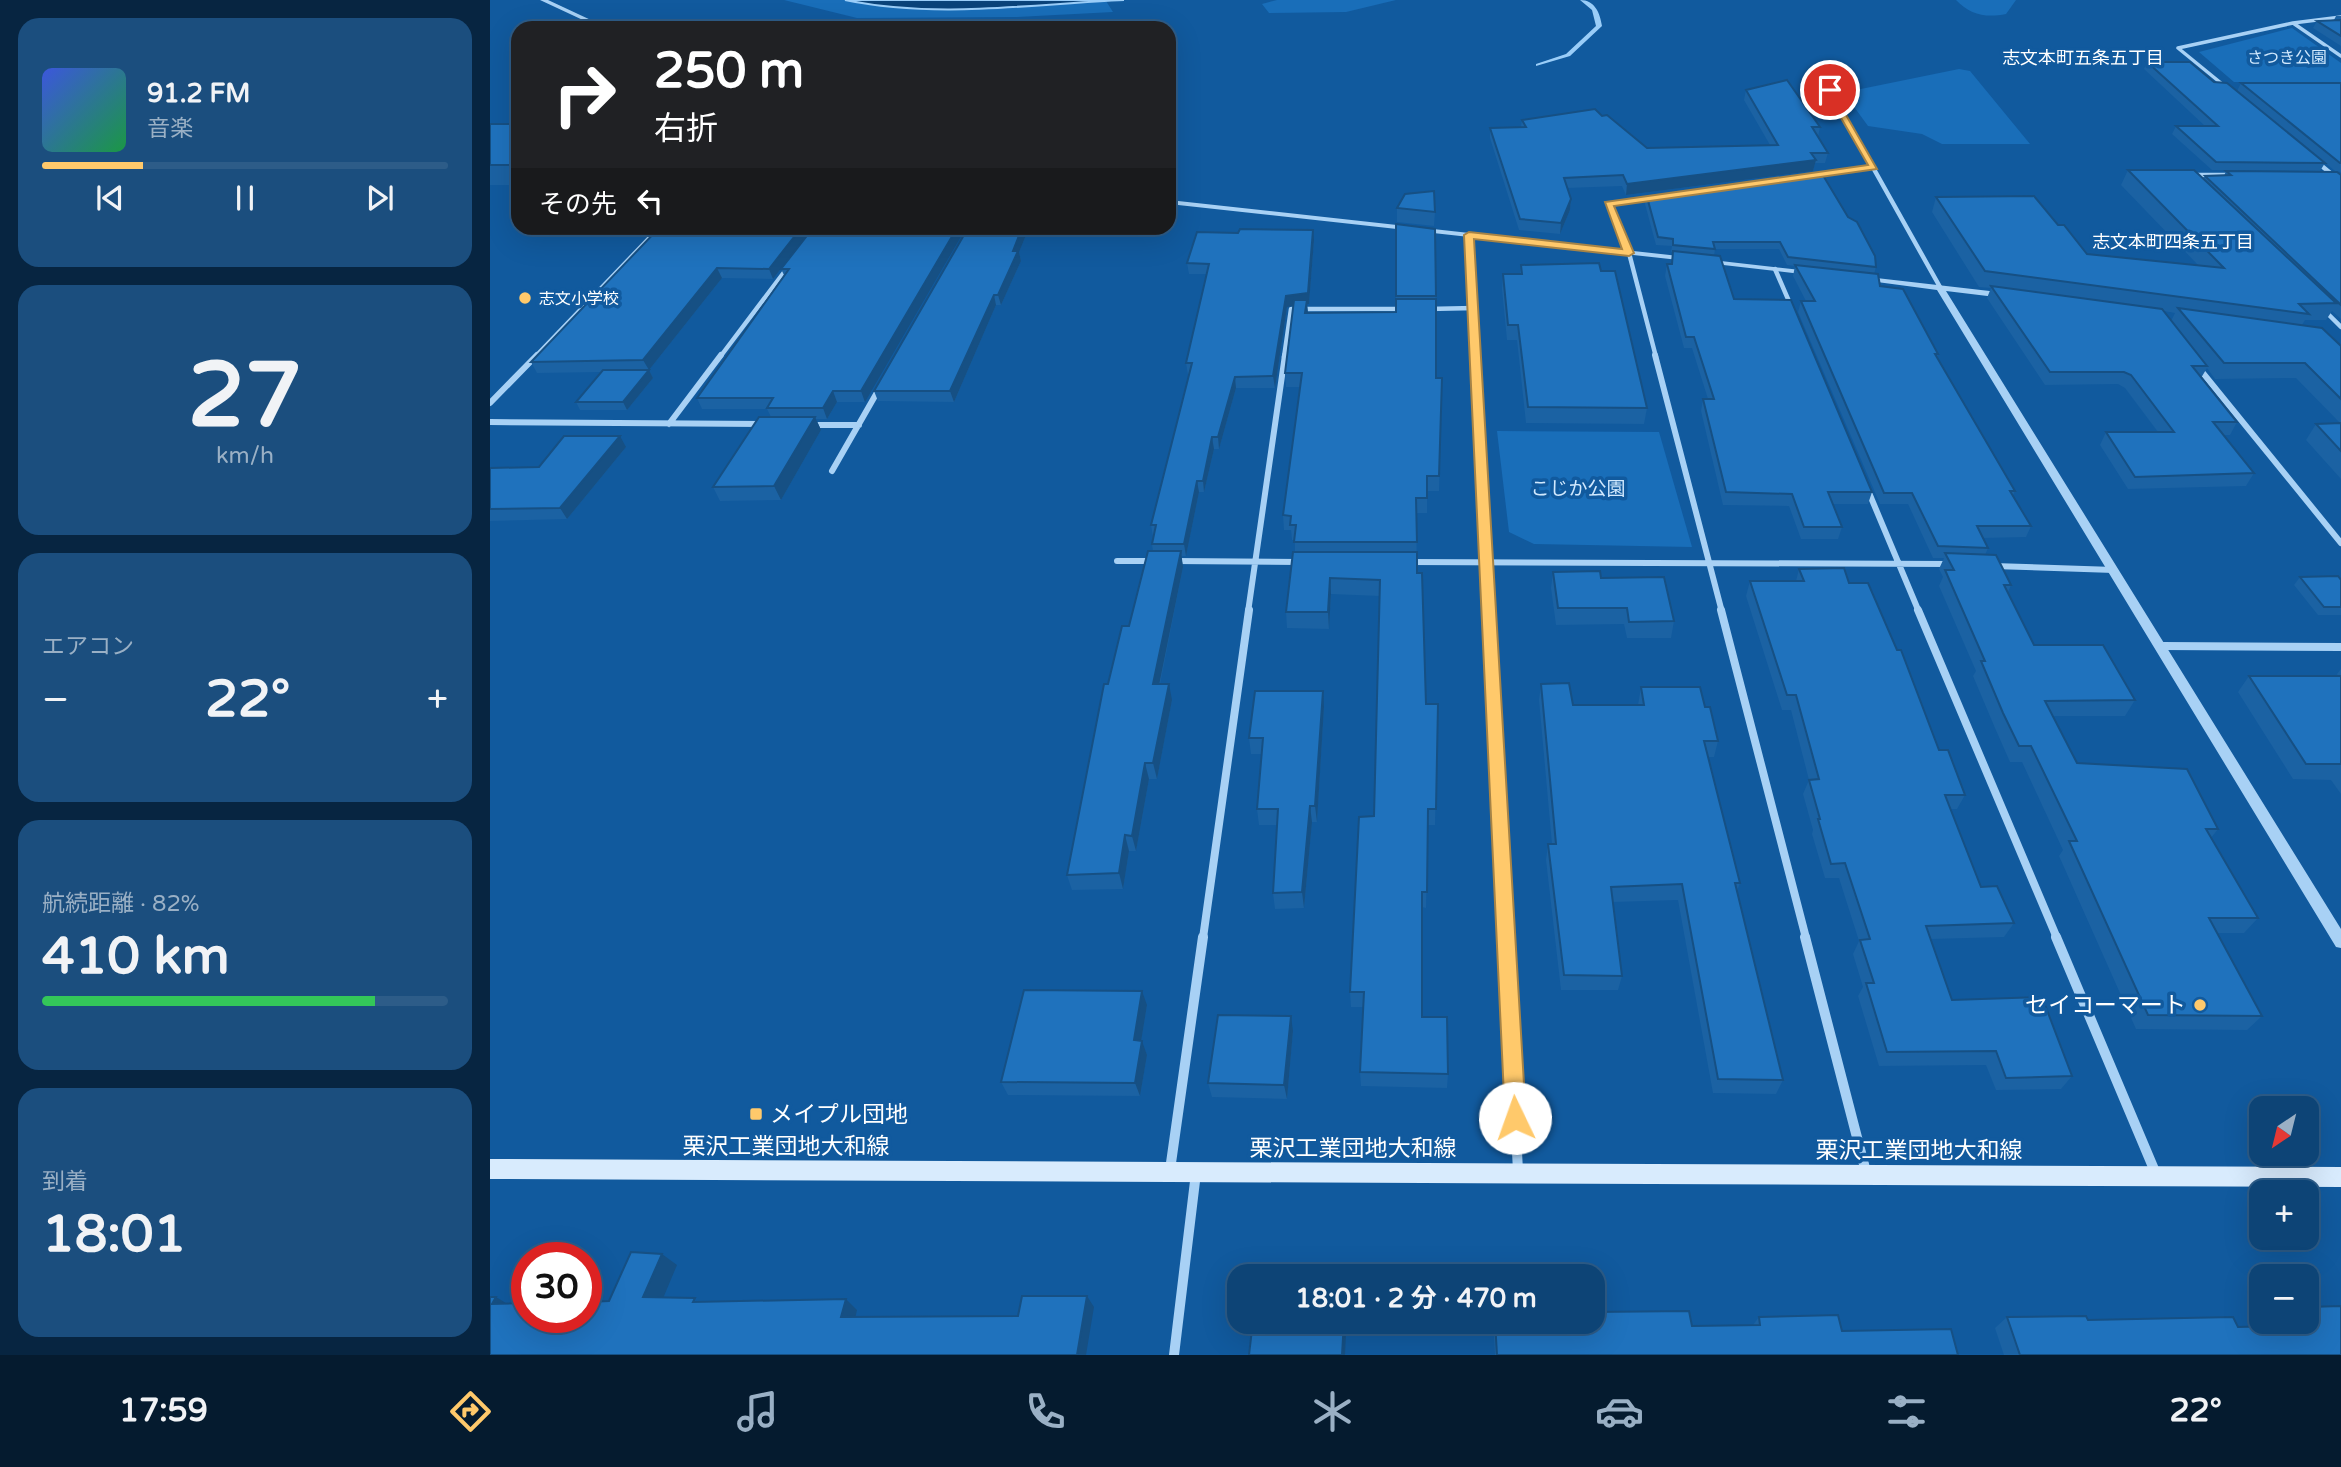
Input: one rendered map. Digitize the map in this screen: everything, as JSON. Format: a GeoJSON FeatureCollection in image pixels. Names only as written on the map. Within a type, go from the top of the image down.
{"type":"FeatureCollection","features":[{"type":"Feature","properties":{"kind":"main road","name":"栗沢工業団地大和線"},"geometry":{"type":"LineString","coordinates":[[490,1169],[2157,1174],[2341,1177]]}},
{"type":"Feature","properties":{"kind":"street"},"geometry":{"type":"LineString","coordinates":[[543,0],[590,21]]}},
{"type":"Feature","properties":{"kind":"street"},"geometry":{"type":"LineString","coordinates":[[2230,91],[2178,48],[2293,23],[2341,17]]}},
{"type":"Feature","properties":{"kind":"street"},"geometry":{"type":"LineString","coordinates":[[2293,23],[2341,56]]}},
{"type":"Feature","properties":{"kind":"street"},"geometry":{"type":"LineString","coordinates":[[1830,90],[1940,287],[2341,942]]}},
{"type":"Feature","properties":{"kind":"street"},"geometry":{"type":"LineString","coordinates":[[2314,159],[2341,182]]}},
{"type":"Feature","properties":{"kind":"street"},"geometry":{"type":"LineString","coordinates":[[1807,176],[1873,167]]}},
{"type":"Feature","properties":{"kind":"street"},"geometry":{"type":"LineString","coordinates":[[2193,184],[2183,175],[2238,175]]}},
{"type":"Feature","properties":{"kind":"street"},"geometry":{"type":"LineString","coordinates":[[2321,176],[2341,176]]}},
{"type":"Feature","properties":{"kind":"street"},"geometry":{"type":"LineString","coordinates":[[1662,197],[1609,204],[1629,253],[1867,1175]]}},
{"type":"Feature","properties":{"kind":"street"},"geometry":{"type":"LineString","coordinates":[[1176,203],[1816,273]]}},
{"type":"Feature","properties":{"kind":"street"},"geometry":{"type":"LineString","coordinates":[[490,403],[652,235]]}},
{"type":"Feature","properties":{"kind":"street"},"geometry":{"type":"LineString","coordinates":[[1469,235],[1475,308],[1518,1174]]}},
{"type":"Feature","properties":{"kind":"street"},"geometry":{"type":"LineString","coordinates":[[669,424],[793,260]]}},
{"type":"Feature","properties":{"kind":"street"},"geometry":{"type":"LineString","coordinates":[[1775,269],[1797,320]]}},
{"type":"Feature","properties":{"kind":"street"},"geometry":{"type":"LineString","coordinates":[[1858,278],[2008,296]]}},
{"type":"Feature","properties":{"kind":"street"},"geometry":{"type":"LineString","coordinates":[[1423,309],[1475,308]]}},
{"type":"Feature","properties":{"kind":"street"},"geometry":{"type":"LineString","coordinates":[[2321,308],[2341,327]]}},
{"type":"Feature","properties":{"kind":"street"},"geometry":{"type":"LineString","coordinates":[[1169,1173],[1291,309],[1409,309]]}},
{"type":"Feature","properties":{"kind":"street"},"geometry":{"type":"LineString","coordinates":[[2190,357],[2341,543]]}},
{"type":"Feature","properties":{"kind":"street"},"geometry":{"type":"LineString","coordinates":[[832,471],[885,378]]}},
{"type":"Feature","properties":{"kind":"street"},"geometry":{"type":"LineString","coordinates":[[490,422],[777,424]]}},
{"type":"Feature","properties":{"kind":"street"},"geometry":{"type":"LineString","coordinates":[[804,425],[859,425]]}},
{"type":"Feature","properties":{"kind":"street"},"geometry":{"type":"LineString","coordinates":[[1861,473],[2157,1174]]}},
{"type":"Feature","properties":{"kind":"street"},"geometry":{"type":"LineString","coordinates":[[1117,561],[1311,562]]}},
{"type":"Feature","properties":{"kind":"street"},"geometry":{"type":"LineString","coordinates":[[1393,562],[1953,564]]}},
{"type":"Feature","properties":{"kind":"street"},"geometry":{"type":"LineString","coordinates":[[1980,565],[2115,570]]}},
{"type":"Feature","properties":{"kind":"street"},"geometry":{"type":"LineString","coordinates":[[2162,646],[2341,647]]}},
{"type":"Feature","properties":{"kind":"street"},"geometry":{"type":"LineString","coordinates":[[1174,1355],[1196,1172]]}},
{"type":"Feature","properties":{"kind":"green space"},"geometry":{"type":"Polygon","coordinates":[[[784,0],[845,0],[888,7],[965,9],[1106,1],[1113,12],[1017,17],[857,18],[784,0]]]}},
{"type":"Feature","properties":{"kind":"green space"},"geometry":{"type":"Polygon","coordinates":[[[1277,0],[1396,0],[1346,12],[1269,13],[1262,4],[1277,0]]]}},
{"type":"Feature","properties":{"kind":"green space"},"geometry":{"type":"Polygon","coordinates":[[[1956,0],[2016,0],[2006,14],[1992,16],[1973,12],[1956,0]]]}},
{"type":"Feature","properties":{"kind":"green space","name":"さつき公園"},"geometry":{"type":"Polygon","coordinates":[[[2292,28],[2341,63],[2341,82],[2234,82],[2199,52],[2292,28]]]}},
{"type":"Feature","properties":{"kind":"green space"},"geometry":{"type":"Polygon","coordinates":[[[1959,69],[1970,71],[2030,144],[1942,144],[1922,134],[1868,126],[1852,104],[1856,90],[1959,69]]]}},
{"type":"Feature","properties":{"kind":"green space","name":"こじか公園"},"geometry":{"type":"Polygon","coordinates":[[[1497,431],[1659,432],[1692,547],[1534,544],[1509,532],[1497,431]]]}},
{"type":"Feature","properties":{"kind":"shaded area"},"geometry":{"type":"Polygon","coordinates":[[[845,0],[1124,0],[984,9],[914,9],[845,0]]]}},
{"type":"Feature","properties":{"kind":"building"},"geometry":{"type":"Polygon","coordinates":[[[2341,20],[2341,36],[2317,21],[2341,20]]]}},
{"type":"Feature","properties":{"kind":"building"},"geometry":{"type":"Polygon","coordinates":[[[2147,62],[2190,62],[2214,82],[2227,83],[2325,163],[2216,162],[2176,126],[2218,126],[2147,62]]]}},
{"type":"Feature","properties":{"kind":"building"},"geometry":{"type":"Polygon","coordinates":[[[1787,80],[1820,127],[1812,127],[1828,153],[1811,153],[1816,160],[1627,184],[1623,175],[1564,178],[1571,199],[1561,223],[1520,219],[1490,128],[1526,127],[1522,120],[1595,109],[1602,116],[1607,115],[1647,148],[1778,145],[1746,90],[1787,80]]]}},
{"type":"Feature","properties":{"kind":"building"},"geometry":{"type":"Polygon","coordinates":[[[2241,83],[2341,83],[2341,163],[2340,163],[2241,83]]]}},
{"type":"Feature","properties":{"kind":"building"},"geometry":{"type":"Polygon","coordinates":[[[490,124],[511,124],[511,165],[490,165],[490,124]]]}},
{"type":"Feature","properties":{"kind":"building"},"geometry":{"type":"Polygon","coordinates":[[[2128,170],[2194,170],[2336,303],[2299,304],[2309,314],[1985,271],[1936,197],[2034,196],[2058,225],[2064,225],[2087,254],[2224,268],[2128,170]]]}},
{"type":"Feature","properties":{"kind":"building"},"geometry":{"type":"Polygon","coordinates":[[[2226,171],[2337,172],[2341,175],[2341,305],[2205,176],[2231,175],[2226,171]]]}},
{"type":"Feature","properties":{"kind":"building"},"geometry":{"type":"Polygon","coordinates":[[[1821,172],[1848,217],[1857,222],[1875,256],[1876,267],[1788,257],[1780,242],[1713,242],[1715,249],[1673,245],[1673,239],[1658,237],[1647,197],[1821,172]]]}},
{"type":"Feature","properties":{"kind":"building"},"geometry":{"type":"Polygon","coordinates":[[[1434,191],[1435,212],[1397,208],[1405,194],[1434,191]]]}},
{"type":"Feature","properties":{"kind":"building"},"geometry":{"type":"Polygon","coordinates":[[[1396,224],[1435,229],[1436,296],[1396,296],[1396,224]]]}},
{"type":"Feature","properties":{"kind":"building"},"geometry":{"type":"Polygon","coordinates":[[[1240,229],[1313,230],[1308,293],[1286,296],[1273,376],[1235,377],[1218,437],[1212,437],[1203,481],[1197,481],[1184,544],[1152,544],[1156,525],[1151,525],[1192,363],[1186,363],[1209,264],[1187,263],[1197,232],[1238,233],[1240,229]]]}},
{"type":"Feature","properties":{"kind":"building"},"geometry":{"type":"Polygon","coordinates":[[[652,235],[796,235],[769,269],[717,268],[643,360],[531,362],[652,235]]]}},
{"type":"Feature","properties":{"kind":"building"},"geometry":{"type":"Polygon","coordinates":[[[808,235],[953,235],[861,391],[833,391],[823,408],[767,408],[773,398],[697,398],[789,269],[781,269],[808,235]]]}},
{"type":"Feature","properties":{"kind":"building"},"geometry":{"type":"Polygon","coordinates":[[[964,235],[1019,235],[1013,251],[1018,251],[998,295],[994,295],[950,391],[874,391],[964,235]]]}},
{"type":"Feature","properties":{"kind":"building"},"geometry":{"type":"Polygon","coordinates":[[[1673,251],[1720,256],[1734,299],[1791,300],[1872,492],[1828,492],[1842,527],[1804,527],[1792,494],[1726,492],[1703,399],[1714,399],[1694,337],[1686,337],[1667,264],[1672,264],[1673,251]]]}},
{"type":"Feature","properties":{"kind":"building"},"geometry":{"type":"Polygon","coordinates":[[[1599,263],[1601,271],[1615,271],[1647,408],[1528,407],[1518,325],[1508,325],[1503,274],[1522,274],[1521,265],[1599,263]]]}},
{"type":"Feature","properties":{"kind":"building"},"geometry":{"type":"Polygon","coordinates":[[[1795,265],[1878,274],[1880,286],[1903,289],[1938,354],[1935,354],[2015,491],[2010,491],[2031,526],[1977,526],[1988,548],[1938,546],[1912,493],[1884,493],[1801,301],[1815,301],[1795,265]]]}},
{"type":"Feature","properties":{"kind":"building"},"geometry":{"type":"Polygon","coordinates":[[[1991,286],[2162,309],[2207,366],[2192,366],[2237,422],[2213,422],[2254,473],[2135,477],[2106,432],[2174,432],[2131,375],[2124,372],[2050,372],[1991,286]]]}},
{"type":"Feature","properties":{"kind":"building"},"geometry":{"type":"Polygon","coordinates":[[[1396,299],[1436,299],[1436,378],[1442,378],[1439,476],[1427,476],[1427,498],[1416,498],[1417,542],[1294,542],[1296,525],[1290,525],[1291,516],[1283,515],[1302,373],[1285,373],[1294,300],[1307,300],[1305,313],[1396,312],[1396,299]]]}},
{"type":"Feature","properties":{"kind":"building"},"geometry":{"type":"Polygon","coordinates":[[[2178,308],[2322,328],[2341,346],[2341,399],[2305,363],[2224,363],[2178,308]]]}},
{"type":"Feature","properties":{"kind":"building"},"geometry":{"type":"Polygon","coordinates":[[[603,370],[649,370],[623,402],[576,402],[603,370]]]}},
{"type":"Feature","properties":{"kind":"building"},"geometry":{"type":"Polygon","coordinates":[[[759,417],[815,417],[774,486],[713,487],[759,417]]]}},
{"type":"Feature","properties":{"kind":"building"},"geometry":{"type":"Polygon","coordinates":[[[2341,423],[2341,451],[2316,424],[2341,423]]]}},
{"type":"Feature","properties":{"kind":"building"},"geometry":{"type":"Polygon","coordinates":[[[564,436],[620,436],[560,508],[490,509],[490,468],[539,467],[564,436]]]}},
{"type":"Feature","properties":{"kind":"building"},"geometry":{"type":"Polygon","coordinates":[[[1148,551],[1181,551],[1153,684],[1169,684],[1153,763],[1145,763],[1132,836],[1125,835],[1119,873],[1067,875],[1104,684],[1108,684],[1122,626],[1129,626],[1148,551]]]}},
{"type":"Feature","properties":{"kind":"building"},"geometry":{"type":"Polygon","coordinates":[[[1293,552],[1417,552],[1417,573],[1422,573],[1426,704],[1438,704],[1436,809],[1428,809],[1427,892],[1422,892],[1422,1017],[1447,1017],[1448,1074],[1360,1072],[1364,992],[1350,992],[1359,817],[1374,816],[1380,580],[1330,578],[1328,612],[1286,612],[1293,552]]]}},
{"type":"Feature","properties":{"kind":"building"},"geometry":{"type":"Polygon","coordinates":[[[1945,553],[1996,555],[2011,585],[2004,585],[2034,645],[2103,645],[2135,700],[2045,701],[2077,763],[2187,769],[2218,829],[2206,829],[2258,918],[2209,918],[2262,1016],[2148,1015],[2069,841],[2077,841],[2031,746],[2019,746],[2003,713],[1981,661],[1985,661],[1945,570],[1954,570],[1945,553]]]}},
{"type":"Feature","properties":{"kind":"building"},"geometry":{"type":"Polygon","coordinates":[[[1844,568],[1849,583],[1868,583],[1897,650],[1901,650],[1939,750],[1948,750],[1965,795],[1945,795],[1981,887],[1997,886],[2014,923],[1926,926],[1952,1000],[2042,997],[2072,1076],[2006,1078],[1996,1051],[1887,1052],[1866,983],[1874,983],[1860,940],[1870,939],[1845,863],[1831,864],[1809,780],[1819,779],[1796,695],[1787,695],[1750,581],[1804,581],[1799,569],[1844,568]]]}},
{"type":"Feature","properties":{"kind":"building"},"geometry":{"type":"Polygon","coordinates":[[[1600,571],[1601,578],[1664,577],[1674,621],[1629,622],[1627,608],[1558,608],[1553,572],[1600,571]]]}},
{"type":"Feature","properties":{"kind":"building"},"geometry":{"type":"Polygon","coordinates":[[[2338,576],[2341,580],[2341,607],[2324,607],[2300,577],[2338,576]]]}},
{"type":"Feature","properties":{"kind":"building"},"geometry":{"type":"Polygon","coordinates":[[[2249,676],[2341,676],[2341,764],[2306,764],[2249,676]]]}},
{"type":"Feature","properties":{"kind":"building"},"geometry":{"type":"Polygon","coordinates":[[[1569,683],[1573,705],[1644,705],[1641,687],[1700,687],[1705,707],[1710,707],[1718,741],[1704,741],[1740,883],[1735,883],[1783,1080],[1718,1079],[1682,884],[1611,887],[1622,976],[1564,975],[1548,844],[1556,844],[1541,684],[1569,683]]]}},
{"type":"Feature","properties":{"kind":"building"},"geometry":{"type":"Polygon","coordinates":[[[1255,691],[1323,691],[1315,806],[1310,806],[1302,892],[1273,893],[1278,809],[1257,809],[1263,738],[1249,738],[1255,691]]]}},
{"type":"Feature","properties":{"kind":"building"},"geometry":{"type":"Polygon","coordinates":[[[1024,990],[1142,991],[1134,1040],[1142,1041],[1135,1083],[1001,1082],[1024,990]]]}},
{"type":"Feature","properties":{"kind":"building"},"geometry":{"type":"Polygon","coordinates":[[[1218,1015],[1291,1016],[1284,1085],[1208,1083],[1218,1015]]]}},
{"type":"Feature","properties":{"kind":"building"},"geometry":{"type":"Polygon","coordinates":[[[631,1252],[662,1254],[643,1297],[695,1298],[693,1302],[846,1299],[841,1317],[1018,1316],[1022,1296],[1087,1296],[1077,1355],[490,1355],[490,1297],[496,1297],[492,1304],[511,1303],[511,1333],[602,1333],[602,1301],[609,1301],[631,1252]]]}},
{"type":"Feature","properties":{"kind":"building"},"geometry":{"type":"Polygon","coordinates":[[[2341,1306],[2341,1355],[2020,1355],[2007,1317],[2086,1316],[2088,1320],[2233,1317],[2238,1327],[2249,1327],[2249,1334],[2319,1334],[2319,1307],[2341,1306]]]}},
{"type":"Feature","properties":{"kind":"building"},"geometry":{"type":"Polygon","coordinates":[[[1689,1311],[1692,1326],[1760,1325],[1759,1317],[1838,1315],[1842,1331],[1951,1329],[1958,1355],[1497,1355],[1496,1334],[1605,1334],[1605,1312],[1689,1311]]]}},
{"type":"Feature","properties":{"kind":"building"},"geometry":{"type":"Polygon","coordinates":[[[1251,1334],[1343,1334],[1342,1355],[1249,1355],[1251,1334]]]}},
{"type":"Feature","properties":{"kind":"waterway"},"geometry":{"type":"LineString","coordinates":[[1538,65],[1568,55],[1599,26],[1595,10],[1583,0]]}},
{"type":"Feature","properties":{"kind":"place","name":"志文小学校"},"geometry":{"type":"Point","coordinates":[525,298]}},
{"type":"Feature","properties":{"kind":"place","name":"セイコーマート"},"geometry":{"type":"Point","coordinates":[2200,1005]}},
{"type":"Feature","properties":{"kind":"place","name":"メイプル団地"},"geometry":{"type":"Point","coordinates":[756,1114]}},
{"type":"Feature","properties":{"kind":"district","name":"志文本町五条五丁目"},"geometry":{"type":"Point","coordinates":[2083,58]}},
{"type":"Feature","properties":{"kind":"district","name":"志文本町四条五丁目"},"geometry":{"type":"Point","coordinates":[2173,242]}},
{"type":"Feature","properties":{"kind":"route"},"geometry":{"type":"LineString","coordinates":[[1515,1118],[1475,308],[1469,235],[1629,253],[1609,204],[1873,167],[1830,90]]}}]}
